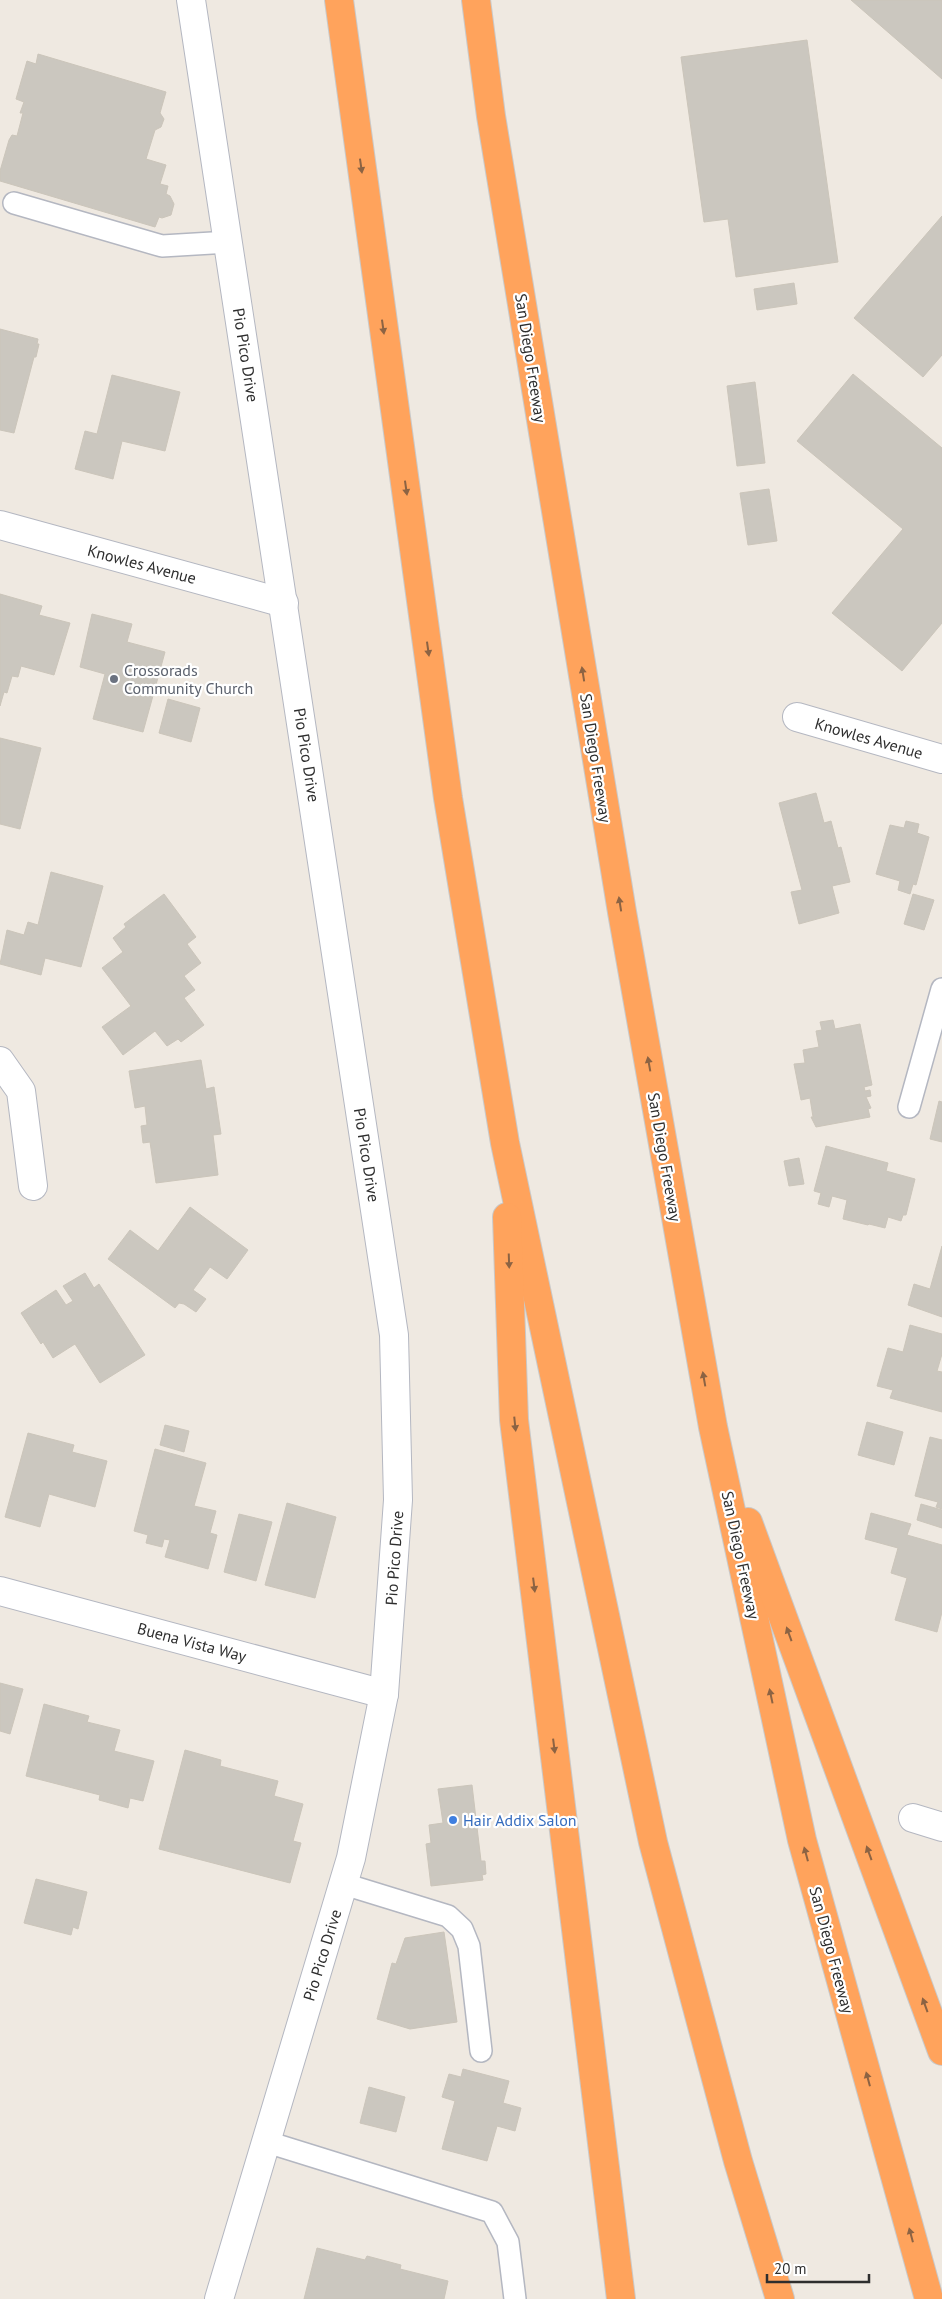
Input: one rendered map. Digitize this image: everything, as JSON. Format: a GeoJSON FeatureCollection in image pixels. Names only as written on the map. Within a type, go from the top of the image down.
{"type":"FeatureCollection","features":[{"type":"Feature","properties":{"kind":"highway"},"geometry":{"type":"LineString","coordinates":[[328,0],[355,117]]}},
{"type":"Feature","properties":{"kind":"highway"},"geometry":{"type":"LineString","coordinates":[[339,0],[448,798],[504,1143],[653,1842],[738,2161],[780,2299]]}},
{"type":"Feature","properties":{"kind":"highway","name":"San Diego Freeway"},"geometry":{"type":"LineString","coordinates":[[476,0],[491,116],[622,912],[713,1427],[802,1840],[929,2299]]}},
{"type":"Feature","properties":{"kind":"highway"},"geometry":{"type":"LineString","coordinates":[[491,0],[491,116]]}},
{"type":"Feature","properties":{"kind":"highway"},"geometry":{"type":"LineString","coordinates":[[504,1143],[514,1420],[621,2299]]}},
{"type":"Feature","properties":{"kind":"highway"},"geometry":{"type":"LineString","coordinates":[[713,1427],[942,2051]]}},
{"type":"Feature","properties":{"kind":"street","name":"Pio Pico Drive"},"geometry":{"type":"LineString","coordinates":[[191,0],[394,1335],[398,1500],[384,1694],[352,1858],[219,2299]]}},
{"type":"Feature","properties":{"kind":"street","name":"Knowles Avenue"},"geometry":{"type":"LineString","coordinates":[[0,525],[284,603]]}},
{"type":"Feature","properties":{"kind":"street","name":"Knowles Avenue"},"geometry":{"type":"LineString","coordinates":[[797,717],[942,759]]}},
{"type":"Feature","properties":{"kind":"street"},"geometry":{"type":"LineString","coordinates":[[0,1060],[21,1091],[33,1186]]}},
{"type":"Feature","properties":{"kind":"street","name":"Buena Vista Way"},"geometry":{"type":"LineString","coordinates":[[0,1591],[384,1694]]}},
{"type":"Feature","properties":{"kind":"street"},"geometry":{"type":"LineString","coordinates":[[913,1818],[942,1826]]}},
{"type":"Feature","properties":{"kind":"lane"},"geometry":{"type":"LineString","coordinates":[[14,203],[162,246],[228,242]]}},
{"type":"Feature","properties":{"kind":"lane"},"geometry":{"type":"LineString","coordinates":[[909,1108],[942,989]]}},
{"type":"Feature","properties":{"kind":"lane"},"geometry":{"type":"LineString","coordinates":[[344,1884],[448,1916],[462,1929],[470,1946],[481,2051]]}},
{"type":"Feature","properties":{"kind":"lane"},"geometry":{"type":"LineString","coordinates":[[266,2142],[492,2212],[508,2242],[515,2299]]}},
{"type":"Feature","properties":{"kind":"building"},"geometry":{"type":"Polygon","coordinates":[[[851,0],[942,0],[942,79],[851,0]]]}},
{"type":"Feature","properties":{"kind":"building"},"geometry":{"type":"Polygon","coordinates":[[[807,40],[838,262],[736,277],[728,219],[704,222],[681,57],[807,40]]]}},
{"type":"Feature","properties":{"kind":"building"},"geometry":{"type":"Polygon","coordinates":[[[38,54],[166,92],[160,113],[164,119],[161,127],[155,130],[146,159],[166,165],[160,184],[168,186],[166,194],[170,196],[174,204],[171,215],[159,217],[155,227],[0,181],[0,171],[9,140],[12,135],[17,136],[23,113],[20,113],[24,102],[16,99],[27,61],[36,64],[38,54]]]}},
{"type":"Feature","properties":{"kind":"building"},"geometry":{"type":"Polygon","coordinates":[[[942,216],[942,355],[923,377],[854,318],[942,216]]]}},
{"type":"Feature","properties":{"kind":"building"},"geometry":{"type":"Polygon","coordinates":[[[794,283],[797,304],[757,310],[754,289],[794,283]]]}},
{"type":"Feature","properties":{"kind":"building"},"geometry":{"type":"Polygon","coordinates":[[[0,329],[38,339],[37,344],[39,344],[14,433],[0,430],[0,329]]]}},
{"type":"Feature","properties":{"kind":"building"},"geometry":{"type":"Polygon","coordinates":[[[853,374],[942,448],[942,623],[902,671],[832,613],[903,529],[797,441],[853,374]]]}},
{"type":"Feature","properties":{"kind":"building"},"geometry":{"type":"Polygon","coordinates":[[[112,375],[180,392],[165,451],[122,441],[113,479],[75,469],[85,431],[97,434],[112,375]]]}},
{"type":"Feature","properties":{"kind":"building"},"geometry":{"type":"Polygon","coordinates":[[[755,382],[765,463],[737,466],[727,386],[755,382]]]}},
{"type":"Feature","properties":{"kind":"building"},"geometry":{"type":"Polygon","coordinates":[[[769,489],[777,541],[748,545],[740,493],[769,489]]]}},
{"type":"Feature","properties":{"kind":"building"},"geometry":{"type":"Polygon","coordinates":[[[0,594],[42,606],[39,615],[70,623],[54,675],[21,666],[18,677],[12,676],[7,693],[4,692],[0,706],[0,594]]]}},
{"type":"Feature","properties":{"kind":"building"},"geometry":{"type":"Polygon","coordinates":[[[92,614],[132,624],[127,642],[165,652],[143,732],[93,719],[105,674],[80,667],[92,614]]]}},
{"type":"Feature","properties":{"kind":"building"},"geometry":{"type":"Polygon","coordinates":[[[168,699],[200,708],[191,742],[159,733],[168,699]]]}},
{"type":"Feature","properties":{"kind":"building"},"geometry":{"type":"Polygon","coordinates":[[[0,738],[41,748],[20,829],[0,824],[0,738]]]}},
{"type":"Feature","properties":{"kind":"building"},"geometry":{"type":"Polygon","coordinates":[[[816,793],[824,823],[831,821],[838,848],[841,847],[850,882],[832,886],[839,913],[799,924],[791,892],[802,890],[779,803],[816,793]]]}},
{"type":"Feature","properties":{"kind":"building"},"geometry":{"type":"Polygon","coordinates":[[[906,821],[919,824],[917,833],[929,837],[916,885],[913,884],[910,894],[898,890],[900,881],[876,874],[890,825],[904,828],[906,821]]]}},
{"type":"Feature","properties":{"kind":"building"},"geometry":{"type":"Polygon","coordinates":[[[51,872],[103,886],[81,967],[45,958],[41,975],[0,964],[7,930],[24,935],[28,922],[38,925],[51,872]]]}},
{"type":"Feature","properties":{"kind":"building"},"geometry":{"type":"Polygon","coordinates":[[[164,894],[196,937],[187,944],[201,963],[184,976],[195,990],[184,998],[204,1025],[181,1042],[178,1039],[167,1046],[155,1031],[123,1055],[102,1027],[131,1006],[102,968],[123,952],[113,938],[126,927],[124,924],[164,894]]]}},
{"type":"Feature","properties":{"kind":"building"},"geometry":{"type":"Polygon","coordinates":[[[913,894],[934,900],[924,930],[904,924],[913,894]]]}},
{"type":"Feature","properties":{"kind":"building"},"geometry":{"type":"Polygon","coordinates":[[[833,1020],[835,1029],[860,1024],[872,1085],[864,1087],[865,1091],[870,1090],[871,1096],[866,1097],[871,1108],[868,1109],[870,1117],[816,1127],[811,1117],[813,1117],[810,1098],[801,1100],[794,1064],[805,1063],[803,1050],[819,1047],[816,1031],[822,1030],[820,1022],[833,1020]]]}},
{"type":"Feature","properties":{"kind":"building"},"geometry":{"type":"Polygon","coordinates":[[[201,1060],[206,1089],[214,1087],[221,1134],[213,1135],[218,1175],[156,1183],[150,1142],[143,1143],[141,1126],[147,1125],[145,1106],[135,1108],[129,1071],[201,1060]]]}},
{"type":"Feature","properties":{"kind":"building"},"geometry":{"type":"Polygon","coordinates":[[[939,1101],[942,1102],[942,1142],[930,1139],[939,1101]]]}},
{"type":"Feature","properties":{"kind":"building"},"geometry":{"type":"Polygon","coordinates":[[[826,1146],[888,1163],[886,1171],[915,1179],[906,1215],[903,1215],[901,1221],[888,1217],[885,1228],[843,1219],[847,1200],[832,1196],[829,1207],[818,1204],[821,1193],[814,1191],[826,1146]]]}},
{"type":"Feature","properties":{"kind":"building"},"geometry":{"type":"Polygon","coordinates":[[[799,1158],[804,1184],[789,1186],[784,1161],[799,1158]]]}},
{"type":"Feature","properties":{"kind":"building"},"geometry":{"type":"Polygon","coordinates":[[[190,1207],[248,1250],[227,1279],[210,1267],[193,1290],[206,1299],[196,1312],[179,1303],[175,1308],[108,1259],[130,1230],[158,1251],[190,1207]]]}},
{"type":"Feature","properties":{"kind":"building"},"geometry":{"type":"Polygon","coordinates":[[[942,1246],[942,1317],[908,1305],[914,1284],[930,1289],[942,1246]]]}},
{"type":"Feature","properties":{"kind":"building"},"geometry":{"type":"Polygon","coordinates":[[[85,1273],[94,1288],[99,1284],[145,1355],[100,1383],[75,1344],[53,1358],[43,1342],[41,1344],[21,1313],[56,1290],[66,1305],[73,1301],[63,1286],[85,1273]]]}},
{"type":"Feature","properties":{"kind":"building"},"geometry":{"type":"Polygon","coordinates":[[[910,1325],[942,1334],[942,1354],[937,1371],[942,1372],[942,1412],[890,1398],[893,1390],[877,1386],[888,1348],[903,1352],[910,1325]]]}},
{"type":"Feature","properties":{"kind":"building"},"geometry":{"type":"Polygon","coordinates":[[[867,1422],[903,1432],[894,1465],[858,1455],[867,1422]]]}},
{"type":"Feature","properties":{"kind":"building"},"geometry":{"type":"Polygon","coordinates":[[[165,1425],[189,1431],[184,1452],[160,1445],[165,1425]]]}},
{"type":"Feature","properties":{"kind":"building"},"geometry":{"type":"Polygon","coordinates":[[[28,1433],[74,1445],[72,1452],[107,1461],[95,1507],[49,1494],[40,1527],[5,1517],[28,1433]]]}},
{"type":"Feature","properties":{"kind":"building"},"geometry":{"type":"Polygon","coordinates":[[[930,1437],[942,1440],[942,1509],[936,1507],[938,1502],[915,1496],[930,1437]]]}},
{"type":"Feature","properties":{"kind":"building"},"geometry":{"type":"Polygon","coordinates":[[[155,1449],[206,1463],[194,1506],[216,1511],[210,1533],[217,1535],[208,1569],[165,1557],[170,1540],[164,1539],[162,1547],[146,1543],[148,1535],[134,1531],[155,1449]]]}},
{"type":"Feature","properties":{"kind":"building"},"geometry":{"type":"Polygon","coordinates":[[[287,1503],[336,1517],[315,1598],[265,1585],[287,1503]]]}},
{"type":"Feature","properties":{"kind":"building"},"geometry":{"type":"Polygon","coordinates":[[[921,1504],[942,1510],[942,1528],[917,1520],[921,1504]]]}},
{"type":"Feature","properties":{"kind":"building"},"geometry":{"type":"Polygon","coordinates":[[[871,1513],[911,1524],[907,1535],[942,1545],[942,1612],[937,1632],[895,1620],[907,1578],[891,1573],[898,1548],[865,1539],[871,1513]]]}},
{"type":"Feature","properties":{"kind":"building"},"geometry":{"type":"Polygon","coordinates":[[[239,1514],[272,1522],[256,1581],[224,1572],[239,1514]]]}},
{"type":"Feature","properties":{"kind":"building"},"geometry":{"type":"Polygon","coordinates":[[[0,1683],[23,1689],[10,1734],[0,1731],[0,1683]]]}},
{"type":"Feature","properties":{"kind":"building"},"geometry":{"type":"Polygon","coordinates":[[[44,1704],[89,1716],[87,1722],[120,1730],[114,1751],[154,1761],[143,1801],[130,1798],[128,1808],[99,1800],[100,1795],[26,1776],[44,1704]]]}},
{"type":"Feature","properties":{"kind":"building"},"geometry":{"type":"Polygon","coordinates":[[[185,1750],[221,1760],[220,1766],[278,1781],[274,1796],[303,1804],[293,1841],[301,1843],[290,1883],[159,1849],[185,1750]]]}},
{"type":"Feature","properties":{"kind":"building"},"geometry":{"type":"Polygon","coordinates":[[[472,1785],[481,1861],[485,1861],[486,1874],[482,1875],[483,1880],[431,1886],[426,1844],[431,1843],[429,1825],[443,1823],[438,1789],[472,1785]]]}},
{"type":"Feature","properties":{"kind":"building"},"geometry":{"type":"Polygon","coordinates":[[[36,1879],[87,1892],[78,1929],[73,1927],[71,1935],[24,1923],[36,1879]]]}},
{"type":"Feature","properties":{"kind":"building"},"geometry":{"type":"Polygon","coordinates":[[[444,1932],[457,2022],[410,2029],[377,2019],[392,1963],[396,1964],[405,1938],[444,1932]]]}},
{"type":"Feature","properties":{"kind":"building"},"geometry":{"type":"Polygon","coordinates":[[[463,2069],[509,2081],[503,2103],[521,2108],[515,2131],[497,2126],[487,2161],[442,2149],[455,2101],[442,2097],[449,2074],[461,2077],[463,2069]]]}},
{"type":"Feature","properties":{"kind":"building"},"geometry":{"type":"Polygon","coordinates":[[[369,2087],[405,2097],[396,2132],[360,2123],[369,2087]]]}},
{"type":"Feature","properties":{"kind":"building"},"geometry":{"type":"Polygon","coordinates":[[[317,2248],[365,2260],[367,2256],[401,2265],[400,2269],[448,2281],[444,2299],[304,2299],[317,2248]]]}},
{"type":"Feature","properties":{"kind":"place","name":"Crossorads Community Church"},"geometry":{"type":"Point","coordinates":[114,679]}},
{"type":"Feature","properties":{"kind":"place","name":"Hair Addix Salon"},"geometry":{"type":"Point","coordinates":[453,1820]}}]}
